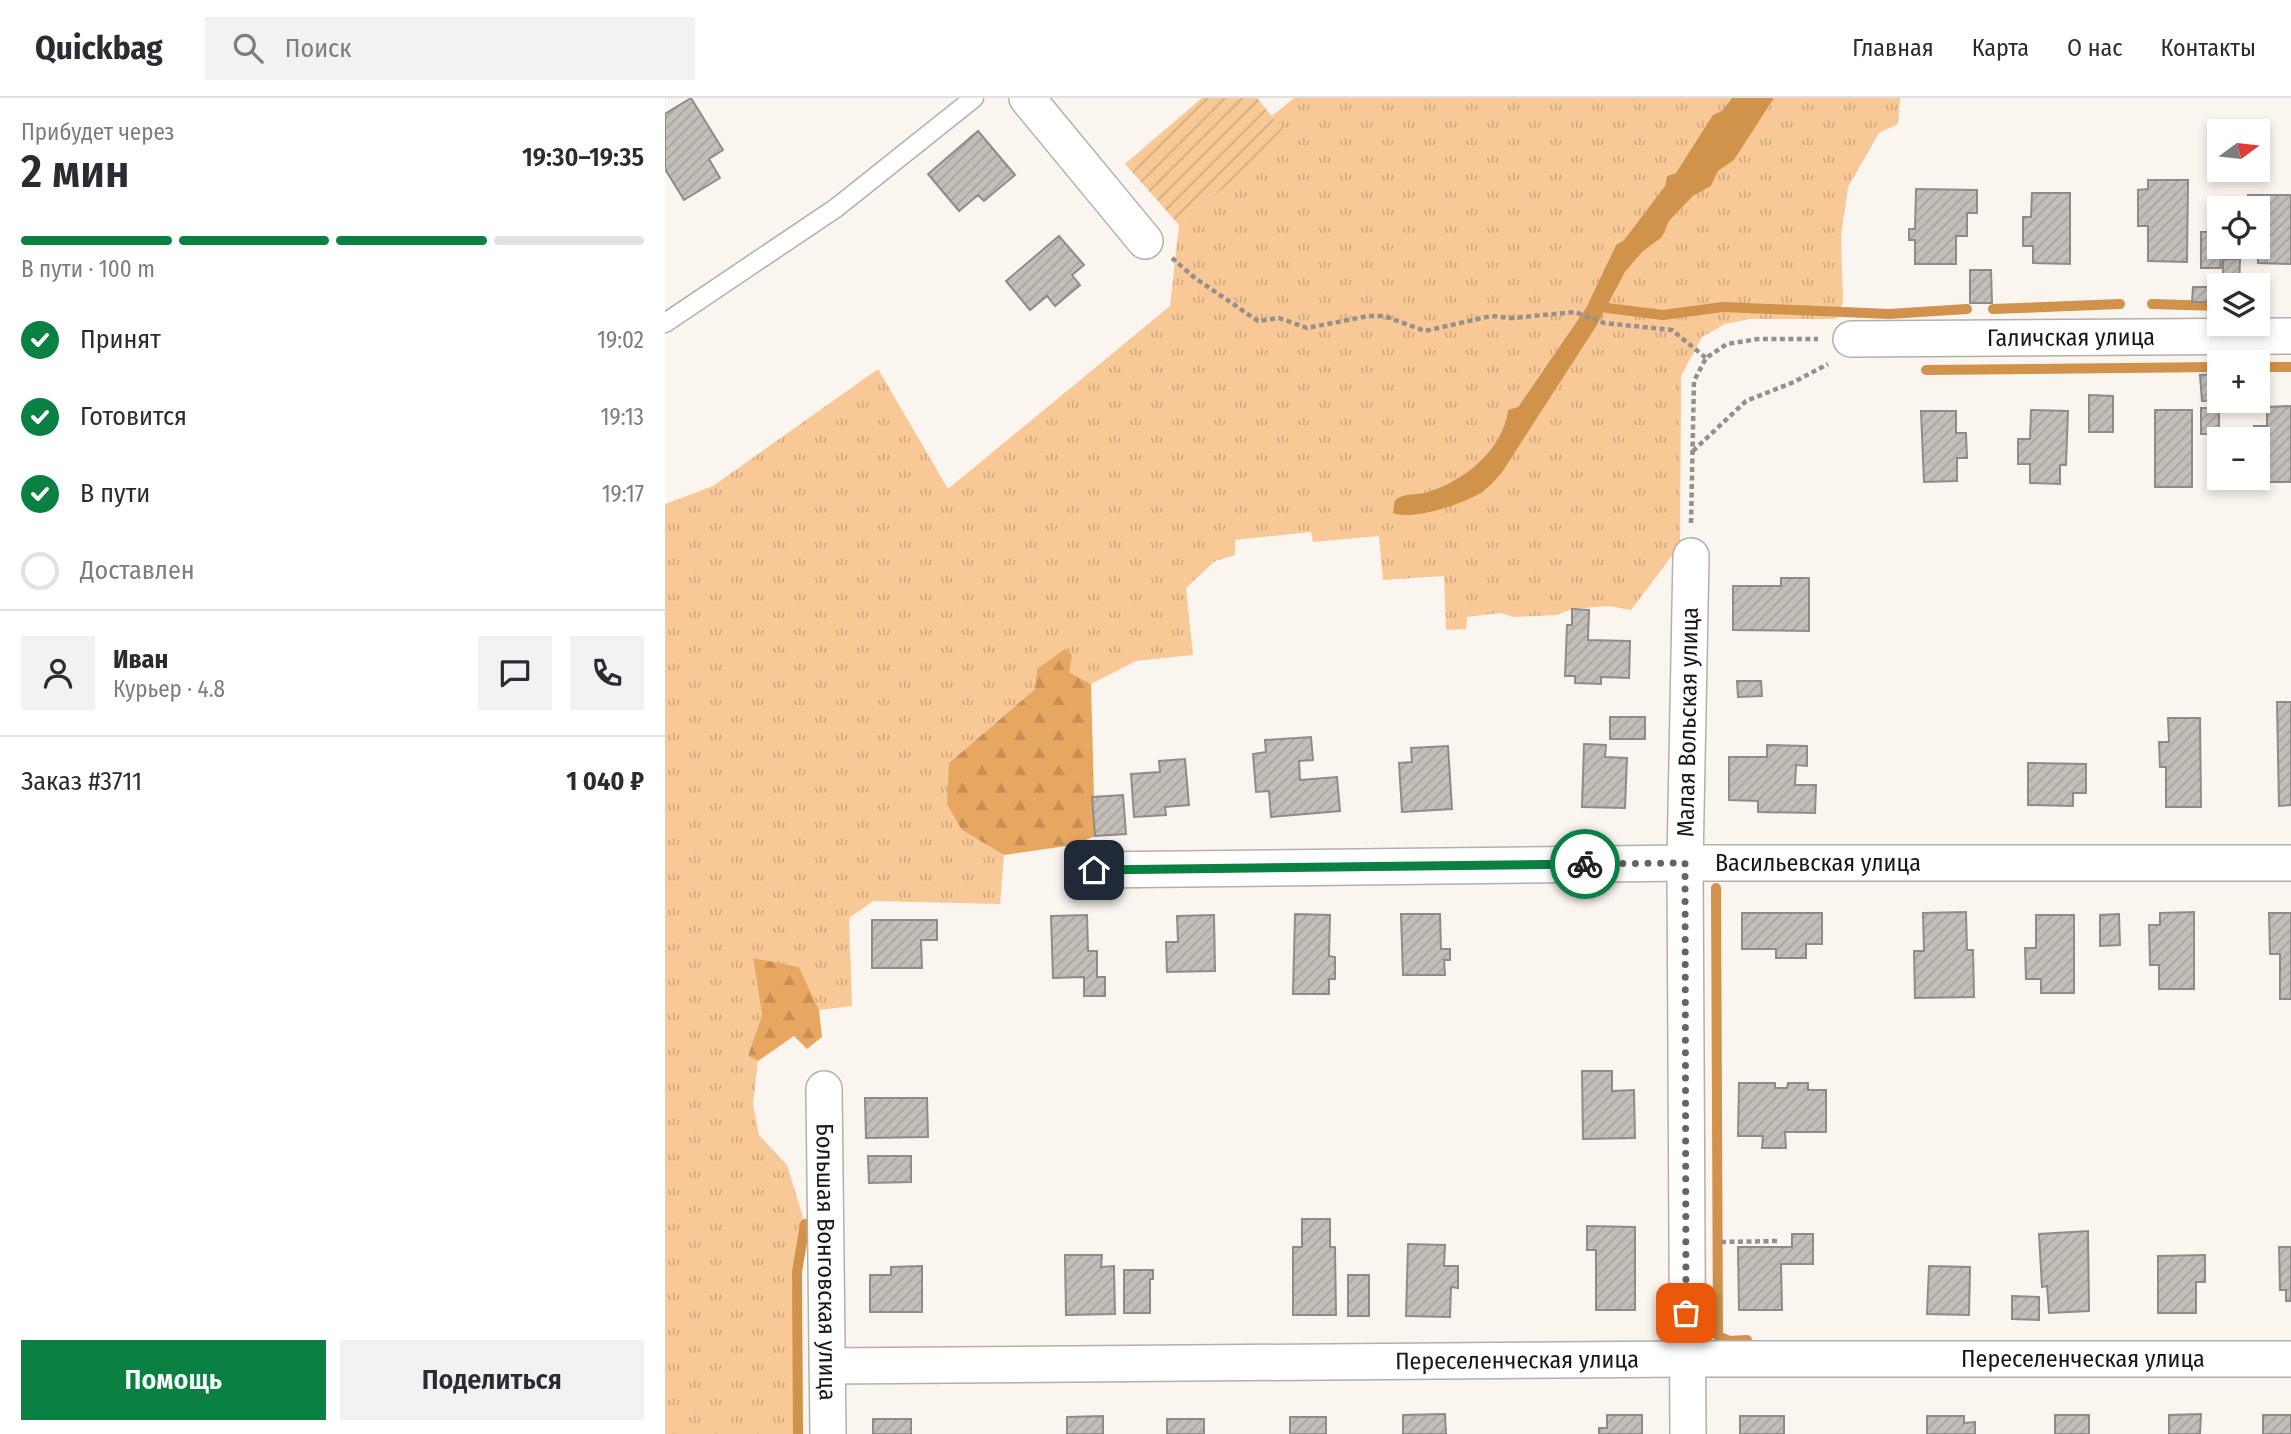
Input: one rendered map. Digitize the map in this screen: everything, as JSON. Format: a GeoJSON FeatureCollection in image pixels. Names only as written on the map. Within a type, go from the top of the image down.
{"type":"FeatureCollection","features":[{"type":"Feature","properties":{"kind":"street"},"geometry":{"type":"LineString","coordinates":[[1027,98],[1145,241]]}},
{"type":"Feature","properties":{"kind":"street","name":"Галичская улица"},"geometry":{"type":"LineString","coordinates":[[1851,339],[2291,336]]}},
{"type":"Feature","properties":{"kind":"street","name":"Малая Вольская улица"},"geometry":{"type":"LineString","coordinates":[[1688,1434],[1685,863],[1691,556]]}},
{"type":"Feature","properties":{"kind":"street","name":"Васильевская улица"},"geometry":{"type":"LineString","coordinates":[[1094,870],[1685,863],[2291,863]]}},
{"type":"Feature","properties":{"kind":"street","name":"Большая Вонговская улица"},"geometry":{"type":"LineString","coordinates":[[824,1089],[828,1434]]}},
{"type":"Feature","properties":{"kind":"street","name":"Переселенческая улица"},"geometry":{"type":"LineString","coordinates":[[827,1366],[1686,1359],[2291,1359]]}},
{"type":"Feature","properties":{"kind":"lane"},"geometry":{"type":"LineString","coordinates":[[665,323],[836,208],[974,98]]}},
{"type":"Feature","properties":{"kind":"path"},"geometry":{"type":"LineString","coordinates":[[1145,241],[1258,321],[1279,318],[1307,328],[1368,316],[1384,316],[1425,331],[1491,316],[1511,318],[1575,312],[1604,323],[1672,330],[1706,358]]}},
{"type":"Feature","properties":{"kind":"path"},"geometry":{"type":"LineString","coordinates":[[1691,556],[1694,381],[1706,358],[1727,344],[1758,339],[1851,339]]}},
{"type":"Feature","properties":{"kind":"path"},"geometry":{"type":"LineString","coordinates":[[1692,451],[1746,401],[1794,382],[1828,363],[1851,339]]}},
{"type":"Feature","properties":{"kind":"path"},"geometry":{"type":"LineString","coordinates":[[1726,1242],[1777,1241]]}},
{"type":"Feature","properties":{"kind":"green space"},"geometry":{"type":"Polygon","coordinates":[[[1202,98],[1257,98],[1287,135],[1179,225],[1125,164],[1202,98]]]}},
{"type":"Feature","properties":{"kind":"green space"},"geometry":{"type":"Polygon","coordinates":[[[1294,98],[1732,98],[1676,173],[1667,176],[1665,186],[1624,240],[1616,245],[1586,308],[1517,408],[1508,410],[1505,425],[1490,451],[1454,481],[1427,492],[1395,500],[1485,491],[1501,474],[1597,325],[1625,272],[1642,252],[1662,237],[1669,221],[1693,196],[1711,186],[1718,171],[1734,160],[1774,98],[1900,98],[1898,124],[1879,133],[1848,187],[1841,236],[1843,302],[1836,319],[1750,319],[1725,324],[1702,337],[1681,376],[1680,545],[1631,610],[1608,606],[1572,609],[1557,615],[1514,617],[1500,613],[1467,617],[1466,629],[1446,630],[1444,576],[1383,580],[1379,536],[1313,542],[1311,532],[1235,540],[1235,555],[1215,561],[1186,588],[1193,655],[1136,661],[1091,684],[1069,672],[1037,669],[1035,689],[949,763],[962,830],[1004,855],[1000,904],[873,901],[849,918],[852,1006],[819,1010],[799,967],[753,959],[762,1015],[748,1056],[758,1061],[753,1104],[759,1135],[787,1165],[805,1224],[797,1272],[798,1434],[665,1434],[665,504],[713,486],[878,369],[948,489],[1170,306],[1179,225],[1286,135],[1272,116],[1294,98]]]}},
{"type":"Feature","properties":{"kind":"green space"},"geometry":{"type":"Polygon","coordinates":[[[1065,649],[1072,655],[1069,672],[1091,684],[1095,836],[1074,845],[1004,855],[962,830],[947,804],[949,763],[1035,689],[1037,669],[1065,649]]]}},
{"type":"Feature","properties":{"kind":"green space"},"geometry":{"type":"Polygon","coordinates":[[[753,958],[799,967],[819,1010],[822,1037],[807,1049],[794,1036],[758,1061],[748,1056],[762,1015],[753,958]]]}},
{"type":"Feature","properties":{"kind":"shaded area"},"geometry":{"type":"Polygon","coordinates":[[[1732,98],[1774,98],[1734,160],[1718,171],[1711,186],[1693,196],[1669,221],[1662,237],[1642,252],[1625,272],[1597,325],[1501,474],[1481,493],[1462,502],[1413,515],[1393,513],[1395,500],[1406,495],[1427,492],[1454,481],[1490,451],[1505,425],[1508,410],[1518,407],[1586,308],[1616,245],[1624,240],[1665,186],[1667,176],[1676,173],[1713,115],[1722,111],[1732,98]]]}},
{"type":"Feature","properties":{"kind":"building"},"geometry":{"type":"Polygon","coordinates":[[[691,98],[723,150],[709,159],[720,178],[684,200],[665,169],[665,114],[691,98]]]}},
{"type":"Feature","properties":{"kind":"building"},"geometry":{"type":"Polygon","coordinates":[[[978,131],[1015,175],[984,201],[978,195],[959,211],[928,174],[978,131]]]}},
{"type":"Feature","properties":{"kind":"building"},"geometry":{"type":"Polygon","coordinates":[[[2148,180],[2188,180],[2187,262],[2148,261],[2148,226],[2138,226],[2138,190],[2148,189],[2148,180]]]}},
{"type":"Feature","properties":{"kind":"building"},"geometry":{"type":"Polygon","coordinates":[[[1916,189],[1977,190],[1977,213],[1967,213],[1967,236],[1956,236],[1956,264],[1915,264],[1915,240],[1909,240],[1909,229],[1915,229],[1916,189]]]}},
{"type":"Feature","properties":{"kind":"building"},"geometry":{"type":"Polygon","coordinates":[[[2032,193],[2070,193],[2070,264],[2033,263],[2033,246],[2023,246],[2023,217],[2031,217],[2032,193]]]}},
{"type":"Feature","properties":{"kind":"building"},"geometry":{"type":"Polygon","coordinates":[[[2291,195],[2291,264],[2258,263],[2258,259],[2270,259],[2270,196],[2248,196],[2291,195]]]}},
{"type":"Feature","properties":{"kind":"building"},"geometry":{"type":"Polygon","coordinates":[[[2201,232],[2207,232],[2207,259],[2220,259],[2221,268],[2201,268],[2201,232]]]}},
{"type":"Feature","properties":{"kind":"building"},"geometry":{"type":"Polygon","coordinates":[[[1059,236],[1084,265],[1072,275],[1080,285],[1055,306],[1047,296],[1030,310],[1006,281],[1059,236]]]}},
{"type":"Feature","properties":{"kind":"building"},"geometry":{"type":"Polygon","coordinates":[[[2223,259],[2240,259],[2239,273],[2223,273],[2223,259]]]}},
{"type":"Feature","properties":{"kind":"building"},"geometry":{"type":"Polygon","coordinates":[[[1970,270],[1991,270],[1992,303],[1970,303],[1970,270]]]}},
{"type":"Feature","properties":{"kind":"building"},"geometry":{"type":"Polygon","coordinates":[[[2193,287],[2207,287],[2207,302],[2192,302],[2193,287]]]}},
{"type":"Feature","properties":{"kind":"building"},"geometry":{"type":"Polygon","coordinates":[[[2200,375],[2207,375],[2207,401],[2202,401],[2200,375]]]}},
{"type":"Feature","properties":{"kind":"building"},"geometry":{"type":"Polygon","coordinates":[[[2089,395],[2113,396],[2113,432],[2089,432],[2089,395]]]}},
{"type":"Feature","properties":{"kind":"building"},"geometry":{"type":"Polygon","coordinates":[[[2291,406],[2291,482],[2270,482],[2270,427],[2254,427],[2267,426],[2270,407],[2291,406]]]}},
{"type":"Feature","properties":{"kind":"building"},"geometry":{"type":"Polygon","coordinates":[[[2201,408],[2207,408],[2207,413],[2219,413],[2219,427],[2207,427],[2207,434],[2201,434],[2201,408]]]}},
{"type":"Feature","properties":{"kind":"building"},"geometry":{"type":"Polygon","coordinates":[[[2031,410],[2068,411],[2066,465],[2060,465],[2060,484],[2030,483],[2030,464],[2018,464],[2018,439],[2030,439],[2031,410]]]}},
{"type":"Feature","properties":{"kind":"building"},"geometry":{"type":"Polygon","coordinates":[[[2155,410],[2192,410],[2192,487],[2155,487],[2155,410]]]}},
{"type":"Feature","properties":{"kind":"building"},"geometry":{"type":"Polygon","coordinates":[[[1921,411],[1956,411],[1956,433],[1966,433],[1967,458],[1957,458],[1957,481],[1924,482],[1921,411]]]}},
{"type":"Feature","properties":{"kind":"building"},"geometry":{"type":"Polygon","coordinates":[[[1781,578],[1809,578],[1809,631],[1733,630],[1733,586],[1781,586],[1781,578]]]}},
{"type":"Feature","properties":{"kind":"building"},"geometry":{"type":"Polygon","coordinates":[[[1572,609],[1589,610],[1588,640],[1630,641],[1629,678],[1601,677],[1601,684],[1575,683],[1575,676],[1565,676],[1567,625],[1572,625],[1572,609]]]}},
{"type":"Feature","properties":{"kind":"building"},"geometry":{"type":"Polygon","coordinates":[[[1737,681],[1761,681],[1762,696],[1738,697],[1737,681]]]}},
{"type":"Feature","properties":{"kind":"building"},"geometry":{"type":"Polygon","coordinates":[[[2277,702],[2291,702],[2291,805],[2279,806],[2277,702]]]}},
{"type":"Feature","properties":{"kind":"building"},"geometry":{"type":"Polygon","coordinates":[[[1610,717],[1645,717],[1645,739],[1610,739],[1610,717]]]}},
{"type":"Feature","properties":{"kind":"building"},"geometry":{"type":"Polygon","coordinates":[[[2168,718],[2200,718],[2201,807],[2166,807],[2166,767],[2160,767],[2159,742],[2169,742],[2168,718]]]}},
{"type":"Feature","properties":{"kind":"building"},"geometry":{"type":"Polygon","coordinates":[[[1311,737],[1313,760],[1299,761],[1300,780],[1337,777],[1340,811],[1271,817],[1269,791],[1256,792],[1253,754],[1266,752],[1265,740],[1311,737]]]}},
{"type":"Feature","properties":{"kind":"building"},"geometry":{"type":"Polygon","coordinates":[[[1584,744],[1606,745],[1605,757],[1627,758],[1625,808],[1582,807],[1584,744]]]}},
{"type":"Feature","properties":{"kind":"building"},"geometry":{"type":"Polygon","coordinates":[[[1767,745],[1807,746],[1807,766],[1796,765],[1795,785],[1816,785],[1815,813],[1758,812],[1758,801],[1729,800],[1729,757],[1767,757],[1767,745]]]}},
{"type":"Feature","properties":{"kind":"building"},"geometry":{"type":"Polygon","coordinates":[[[1448,746],[1452,809],[1402,812],[1399,763],[1412,762],[1411,748],[1448,746]]]}},
{"type":"Feature","properties":{"kind":"building"},"geometry":{"type":"Polygon","coordinates":[[[1185,759],[1189,805],[1165,807],[1166,815],[1134,817],[1131,774],[1160,772],[1159,761],[1185,759]]]}},
{"type":"Feature","properties":{"kind":"building"},"geometry":{"type":"Polygon","coordinates":[[[2028,763],[2086,764],[2086,793],[2073,793],[2073,806],[2028,805],[2028,763]]]}},
{"type":"Feature","properties":{"kind":"building"},"geometry":{"type":"Polygon","coordinates":[[[1123,795],[1126,834],[1095,836],[1092,797],[1123,795]]]}},
{"type":"Feature","properties":{"kind":"building"},"geometry":{"type":"Polygon","coordinates":[[[1966,912],[1967,950],[1973,950],[1974,997],[1915,998],[1914,951],[1924,951],[1923,913],[1966,912]]]}},
{"type":"Feature","properties":{"kind":"building"},"geometry":{"type":"Polygon","coordinates":[[[2194,912],[2194,989],[2159,989],[2159,965],[2150,965],[2149,925],[2160,925],[2160,913],[2194,912]]]}},
{"type":"Feature","properties":{"kind":"building"},"geometry":{"type":"Polygon","coordinates":[[[1742,913],[1822,913],[1822,944],[1806,944],[1806,958],[1776,958],[1776,949],[1742,949],[1742,913]]]}},
{"type":"Feature","properties":{"kind":"building"},"geometry":{"type":"Polygon","coordinates":[[[2269,913],[2291,913],[2291,999],[2280,999],[2280,954],[2270,954],[2269,913]]]}},
{"type":"Feature","properties":{"kind":"building"},"geometry":{"type":"Polygon","coordinates":[[[1295,914],[1330,915],[1329,956],[1335,957],[1335,979],[1329,979],[1329,994],[1293,994],[1295,914]]]}},
{"type":"Feature","properties":{"kind":"building"},"geometry":{"type":"Polygon","coordinates":[[[1401,914],[1440,914],[1441,949],[1450,949],[1450,960],[1444,960],[1445,975],[1403,975],[1401,914]]]}},
{"type":"Feature","properties":{"kind":"building"},"geometry":{"type":"Polygon","coordinates":[[[2119,914],[2120,945],[2100,946],[2100,915],[2119,914]]]}},
{"type":"Feature","properties":{"kind":"building"},"geometry":{"type":"Polygon","coordinates":[[[1087,915],[1088,951],[1097,951],[1097,977],[1105,977],[1105,996],[1084,996],[1084,977],[1053,978],[1051,916],[1087,915]]]}},
{"type":"Feature","properties":{"kind":"building"},"geometry":{"type":"Polygon","coordinates":[[[1214,915],[1215,971],[1167,972],[1166,942],[1178,942],[1177,916],[1214,915]]]}},
{"type":"Feature","properties":{"kind":"building"},"geometry":{"type":"Polygon","coordinates":[[[2036,915],[2074,915],[2074,993],[2041,993],[2041,979],[2026,979],[2025,948],[2036,948],[2036,915]]]}},
{"type":"Feature","properties":{"kind":"building"},"geometry":{"type":"Polygon","coordinates":[[[872,920],[937,920],[937,940],[921,940],[922,968],[872,968],[872,920]]]}},
{"type":"Feature","properties":{"kind":"building"},"geometry":{"type":"Polygon","coordinates":[[[1582,1071],[1612,1071],[1612,1091],[1634,1090],[1635,1138],[1583,1139],[1582,1071]]]}},
{"type":"Feature","properties":{"kind":"building"},"geometry":{"type":"Polygon","coordinates":[[[1739,1083],[1775,1083],[1775,1088],[1787,1088],[1788,1083],[1808,1083],[1808,1090],[1826,1090],[1826,1132],[1785,1132],[1786,1148],[1762,1148],[1763,1136],[1738,1136],[1739,1083]]]}},
{"type":"Feature","properties":{"kind":"building"},"geometry":{"type":"Polygon","coordinates":[[[865,1098],[927,1098],[928,1137],[866,1138],[865,1098]]]}},
{"type":"Feature","properties":{"kind":"building"},"geometry":{"type":"Polygon","coordinates":[[[868,1156],[911,1156],[911,1182],[869,1183],[868,1156]]]}},
{"type":"Feature","properties":{"kind":"building"},"geometry":{"type":"Polygon","coordinates":[[[1302,1219],[1330,1219],[1330,1247],[1335,1247],[1336,1315],[1293,1315],[1293,1247],[1302,1247],[1302,1219]]]}},
{"type":"Feature","properties":{"kind":"building"},"geometry":{"type":"Polygon","coordinates":[[[1587,1226],[1635,1227],[1635,1310],[1596,1310],[1596,1250],[1587,1250],[1587,1226]]]}},
{"type":"Feature","properties":{"kind":"building"},"geometry":{"type":"Polygon","coordinates":[[[2088,1231],[2089,1311],[2049,1313],[2047,1286],[2042,1287],[2039,1234],[2088,1231]]]}},
{"type":"Feature","properties":{"kind":"building"},"geometry":{"type":"Polygon","coordinates":[[[1792,1234],[1813,1234],[1813,1264],[1781,1264],[1782,1310],[1739,1310],[1738,1247],[1792,1247],[1792,1234]]]}},
{"type":"Feature","properties":{"kind":"building"},"geometry":{"type":"Polygon","coordinates":[[[1408,1244],[1445,1245],[1444,1266],[1458,1266],[1458,1288],[1451,1287],[1450,1317],[1406,1316],[1408,1244]]]}},
{"type":"Feature","properties":{"kind":"building"},"geometry":{"type":"Polygon","coordinates":[[[2279,1247],[2291,1247],[2291,1301],[2286,1301],[2286,1290],[2280,1290],[2279,1247]]]}},
{"type":"Feature","properties":{"kind":"building"},"geometry":{"type":"Polygon","coordinates":[[[1065,1255],[1102,1255],[1101,1267],[1114,1266],[1115,1314],[1066,1315],[1065,1255]]]}},
{"type":"Feature","properties":{"kind":"building"},"geometry":{"type":"Polygon","coordinates":[[[2205,1255],[2205,1282],[2196,1282],[2196,1313],[2158,1313],[2158,1256],[2205,1255]]]}},
{"type":"Feature","properties":{"kind":"building"},"geometry":{"type":"Polygon","coordinates":[[[922,1266],[922,1312],[870,1312],[870,1275],[891,1275],[891,1267],[922,1266]]]}},
{"type":"Feature","properties":{"kind":"building"},"geometry":{"type":"Polygon","coordinates":[[[1929,1266],[1970,1267],[1969,1315],[1927,1314],[1929,1266]]]}},
{"type":"Feature","properties":{"kind":"building"},"geometry":{"type":"Polygon","coordinates":[[[1124,1270],[1153,1270],[1153,1279],[1150,1279],[1150,1313],[1124,1313],[1124,1270]]]}},
{"type":"Feature","properties":{"kind":"building"},"geometry":{"type":"Polygon","coordinates":[[[1348,1275],[1369,1275],[1369,1316],[1348,1316],[1348,1275]]]}},
{"type":"Feature","properties":{"kind":"building"},"geometry":{"type":"Polygon","coordinates":[[[2012,1296],[2039,1297],[2039,1320],[2012,1319],[2012,1296]]]}},
{"type":"Feature","properties":{"kind":"building"},"geometry":{"type":"Polygon","coordinates":[[[1445,1414],[1446,1434],[1403,1434],[1403,1415],[1445,1414]]]}},
{"type":"Feature","properties":{"kind":"building"},"geometry":{"type":"Polygon","coordinates":[[[2201,1414],[2200,1434],[2169,1434],[2169,1415],[2201,1414]]]}},
{"type":"Feature","properties":{"kind":"building"},"geometry":{"type":"Polygon","coordinates":[[[1607,1415],[1642,1415],[1642,1434],[1599,1434],[1599,1428],[1607,1428],[1607,1415]]]}},
{"type":"Feature","properties":{"kind":"building"},"geometry":{"type":"Polygon","coordinates":[[[2055,1415],[2089,1415],[2089,1434],[2055,1434],[2055,1415]]]}},
{"type":"Feature","properties":{"kind":"building"},"geometry":{"type":"Polygon","coordinates":[[[2263,1415],[2291,1415],[2291,1434],[2263,1434],[2263,1415]]]}},
{"type":"Feature","properties":{"kind":"building"},"geometry":{"type":"Polygon","coordinates":[[[1103,1416],[1103,1434],[1067,1434],[1067,1417],[1103,1416]]]}},
{"type":"Feature","properties":{"kind":"building"},"geometry":{"type":"Polygon","coordinates":[[[1740,1416],[1784,1416],[1784,1434],[1740,1434],[1740,1416]]]}},
{"type":"Feature","properties":{"kind":"building"},"geometry":{"type":"Polygon","coordinates":[[[1927,1416],[1964,1416],[1964,1423],[1975,1422],[1975,1434],[1927,1434],[1927,1416]]]}},
{"type":"Feature","properties":{"kind":"building"},"geometry":{"type":"Polygon","coordinates":[[[1290,1417],[1326,1417],[1326,1434],[1290,1434],[1290,1417]]]}},
{"type":"Feature","properties":{"kind":"building"},"geometry":{"type":"Polygon","coordinates":[[[873,1419],[911,1419],[911,1434],[873,1434],[873,1419]]]}},
{"type":"Feature","properties":{"kind":"building"},"geometry":{"type":"Polygon","coordinates":[[[1167,1419],[1204,1419],[1204,1434],[1167,1434],[1167,1419]]]}},
{"type":"Feature","properties":{"kind":"waterway"},"geometry":{"type":"LineString","coordinates":[[1993,309],[2120,304]]}},
{"type":"Feature","properties":{"kind":"waterway"},"geometry":{"type":"LineString","coordinates":[[2152,304],[2207,306]]}},
{"type":"Feature","properties":{"kind":"waterway"},"geometry":{"type":"LineString","coordinates":[[1607,308],[1663,315],[1723,307],[1889,314],[1967,309]]}},
{"type":"Feature","properties":{"kind":"waterway"},"geometry":{"type":"LineString","coordinates":[[1926,370],[2207,367]]}},
{"type":"Feature","properties":{"kind":"waterway"},"geometry":{"type":"LineString","coordinates":[[2270,367],[2291,367]]}},
{"type":"Feature","properties":{"kind":"waterway"},"geometry":{"type":"LineString","coordinates":[[1716,888],[1718,1336],[1730,1341],[1747,1340]]}},
{"type":"Feature","properties":{"kind":"waterway"},"geometry":{"type":"LineString","coordinates":[[798,1434],[797,1272],[805,1224]]}},
{"type":"Feature","properties":{"kind":"way so far"},"geometry":{"type":"LineString","coordinates":[[1585,864],[1685,863],[1686,1313]]}},
{"type":"Feature","properties":{"kind":"route"},"geometry":{"type":"LineString","coordinates":[[1094,870],[1585,864]]}}]}
